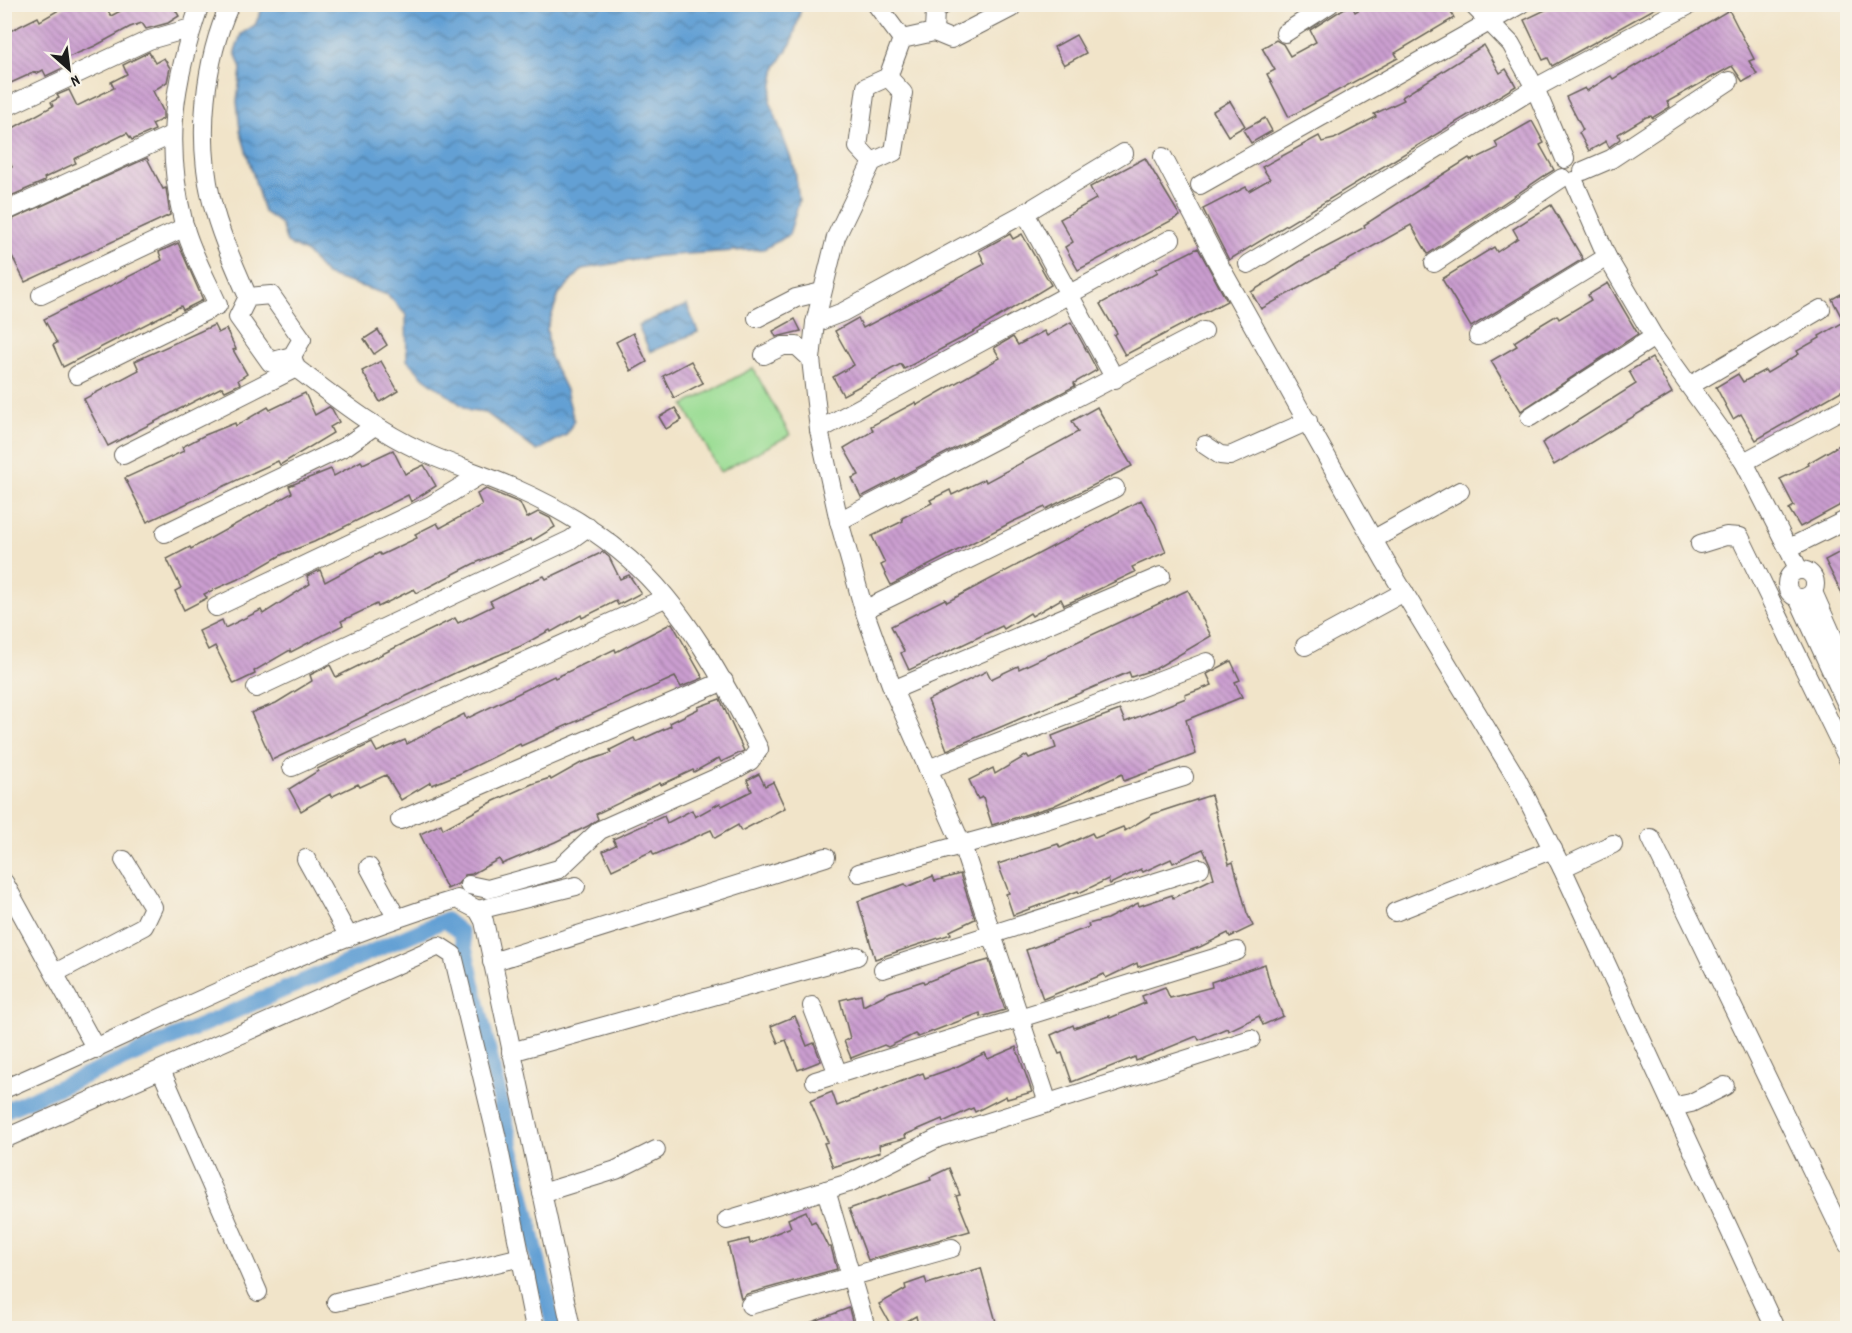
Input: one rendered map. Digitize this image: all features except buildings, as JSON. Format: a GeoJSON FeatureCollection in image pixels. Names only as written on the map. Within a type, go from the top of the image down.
{"type":"FeatureCollection","features":[{"type":"Feature","properties":{"kind":"street"},"geometry":{"type":"LineString","coordinates":[[77,375],[218,305],[185,227],[171,135],[180,67],[200,4]]}},
{"type":"Feature","properties":{"kind":"street"},"geometry":{"type":"LineString","coordinates":[[230,4],[212,60],[206,107],[205,154],[214,208],[224,240],[248,297],[238,317],[270,362],[294,362],[373,427],[421,451],[552,506],[588,527],[633,562],[666,598],[724,681],[759,749],[750,761],[600,830],[559,869],[488,889],[470,885]]}},
{"type":"Feature","properties":{"kind":"street"},"geometry":{"type":"LineString","coordinates":[[876,4],[902,39]]}},
{"type":"Feature","properties":{"kind":"street"},"geometry":{"type":"LineString","coordinates":[[934,32],[935,9],[945,4]]}},
{"type":"Feature","properties":{"kind":"street"},"geometry":{"type":"LineString","coordinates":[[902,39],[934,32],[951,39],[1011,8],[1011,4]]}},
{"type":"Feature","properties":{"kind":"street"},"geometry":{"type":"LineString","coordinates":[[1285,33],[1330,4]]}},
{"type":"Feature","properties":{"kind":"street"},"geometry":{"type":"LineString","coordinates":[[1472,4],[1510,44],[1535,88],[1565,159],[1559,168],[1573,177],[1607,257],[1654,337],[1691,385],[1744,462],[1790,548],[1799,570],[1791,573],[1786,586],[1790,594],[1805,595]]}},
{"type":"Feature","properties":{"kind":"street"},"geometry":{"type":"LineString","coordinates":[[1200,184],[1521,4]]}},
{"type":"Feature","properties":{"kind":"street"},"geometry":{"type":"LineString","coordinates":[[1248,264],[1535,88],[1691,4]]}},
{"type":"Feature","properties":{"kind":"street"},"geometry":{"type":"LineString","coordinates":[[4,108],[149,40],[191,28]]}},
{"type":"Feature","properties":{"kind":"street"},"geometry":{"type":"LineString","coordinates":[[872,162],[858,147],[866,87],[888,77],[902,39]]}},
{"type":"Feature","properties":{"kind":"street"},"geometry":{"type":"LineString","coordinates":[[888,77],[903,93],[894,152],[872,162],[836,237],[815,323],[811,359],[819,430],[839,521],[864,610],[893,690],[962,845],[1048,1103]]}},
{"type":"Feature","properties":{"kind":"street"},"geometry":{"type":"LineString","coordinates":[[1434,263],[1573,177],[1611,159],[1729,81]]}},
{"type":"Feature","properties":{"kind":"street"},"geometry":{"type":"LineString","coordinates":[[4,212],[171,135]]}},
{"type":"Feature","properties":{"kind":"street"},"geometry":{"type":"LineString","coordinates":[[815,323],[843,312],[1025,213],[1124,153]]}},
{"type":"Feature","properties":{"kind":"street"},"geometry":{"type":"LineString","coordinates":[[1163,157],[1217,261],[1404,592],[1501,751],[1553,849],[1775,1329]]}},
{"type":"Feature","properties":{"kind":"street"},"geometry":{"type":"LineString","coordinates":[[1025,213],[1115,379]]}},
{"type":"Feature","properties":{"kind":"street"},"geometry":{"type":"LineString","coordinates":[[41,295],[185,227]]}},
{"type":"Feature","properties":{"kind":"street"},"geometry":{"type":"LineString","coordinates":[[819,430],[1171,238]]}},
{"type":"Feature","properties":{"kind":"street"},"geometry":{"type":"LineString","coordinates":[[1478,336],[1607,257]]}},
{"type":"Feature","properties":{"kind":"street"},"geometry":{"type":"LineString","coordinates":[[757,318],[796,298],[822,292]]}},
{"type":"Feature","properties":{"kind":"street"},"geometry":{"type":"LineString","coordinates":[[123,455],[294,362],[302,339],[271,295],[248,297]]}},
{"type":"Feature","properties":{"kind":"street"},"geometry":{"type":"LineString","coordinates":[[1691,385],[1821,309]]}},
{"type":"Feature","properties":{"kind":"street"},"geometry":{"type":"LineString","coordinates":[[839,521],[1204,331]]}},
{"type":"Feature","properties":{"kind":"street"},"geometry":{"type":"LineString","coordinates":[[1530,417],[1654,337]]}},
{"type":"Feature","properties":{"kind":"street"},"geometry":{"type":"LineString","coordinates":[[764,355],[783,346],[797,346],[811,359]]}},
{"type":"Feature","properties":{"kind":"street"},"geometry":{"type":"LineString","coordinates":[[1744,462],[1848,406]]}},
{"type":"Feature","properties":{"kind":"street"},"geometry":{"type":"LineString","coordinates":[[1205,445],[1220,455],[1230,456],[1308,422]]}},
{"type":"Feature","properties":{"kind":"street"},"geometry":{"type":"LineString","coordinates":[[165,533],[345,446],[373,427]]}},
{"type":"Feature","properties":{"kind":"street"},"geometry":{"type":"LineString","coordinates":[[216,608],[431,506],[480,475]]}},
{"type":"Feature","properties":{"kind":"street"},"geometry":{"type":"LineString","coordinates":[[864,610],[1115,488]]}},
{"type":"Feature","properties":{"kind":"street"},"geometry":{"type":"LineString","coordinates":[[1374,539],[1460,491]]}},
{"type":"Feature","properties":{"kind":"street"},"geometry":{"type":"LineString","coordinates":[[1790,548],[1848,519]]}},
{"type":"Feature","properties":{"kind":"street"},"geometry":{"type":"LineString","coordinates":[[256,688],[570,540],[588,527]]}},
{"type":"Feature","properties":{"kind":"street"},"geometry":{"type":"LineString","coordinates":[[1700,544],[1726,536],[1740,537],[1848,759]]}},
{"type":"Feature","properties":{"kind":"street"},"geometry":{"type":"LineString","coordinates":[[893,690],[1161,576]]}},
{"type":"Feature","properties":{"kind":"street"},"geometry":{"type":"LineString","coordinates":[[1305,646],[1404,592]]}},
{"type":"Feature","properties":{"kind":"street"},"geometry":{"type":"LineString","coordinates":[[1805,595],[1848,671]]}},
{"type":"Feature","properties":{"kind":"street"},"geometry":{"type":"LineString","coordinates":[[1805,595],[1848,707]]}},
{"type":"Feature","properties":{"kind":"street"},"geometry":{"type":"LineString","coordinates":[[292,767],[666,598]]}},
{"type":"Feature","properties":{"kind":"street"},"geometry":{"type":"LineString","coordinates":[[928,769],[1207,662]]}},
{"type":"Feature","properties":{"kind":"street"},"geometry":{"type":"LineString","coordinates":[[400,820],[724,681]]}},
{"type":"Feature","properties":{"kind":"street"},"geometry":{"type":"LineString","coordinates":[[859,873],[962,845],[1184,777]]}},
{"type":"Feature","properties":{"kind":"street"},"geometry":{"type":"LineString","coordinates":[[1651,838],[1848,1245]]}},
{"type":"Feature","properties":{"kind":"street"},"geometry":{"type":"LineString","coordinates":[[1562,868],[1612,844]]}},
{"type":"Feature","properties":{"kind":"street"},"geometry":{"type":"LineString","coordinates":[[1395,912],[1553,849]]}},
{"type":"Feature","properties":{"kind":"street"},"geometry":{"type":"LineString","coordinates":[[492,962],[826,857]]}},
{"type":"Feature","properties":{"kind":"street"},"geometry":{"type":"LineString","coordinates":[[306,859],[349,937]]}},
{"type":"Feature","properties":{"kind":"street"},"geometry":{"type":"LineString","coordinates":[[55,973],[144,926],[149,919],[153,907],[124,860]]}},
{"type":"Feature","properties":{"kind":"street"},"geometry":{"type":"LineString","coordinates":[[369,867],[396,917]]}},
{"type":"Feature","properties":{"kind":"street"},"geometry":{"type":"LineString","coordinates":[[883,969],[1200,868]]}},
{"type":"Feature","properties":{"kind":"street"},"geometry":{"type":"LineString","coordinates":[[4,882],[96,1049]]}},
{"type":"Feature","properties":{"kind":"street"},"geometry":{"type":"LineString","coordinates":[[478,910],[576,886]]}},
{"type":"Feature","properties":{"kind":"street"},"geometry":{"type":"LineString","coordinates":[[4,1089],[213,994],[396,917],[457,899],[478,910],[484,921],[571,1329]]}},
{"type":"Feature","properties":{"kind":"street"},"geometry":{"type":"LineString","coordinates":[[4,1139],[439,946],[453,955],[496,1134],[520,1257],[530,1327]]}},
{"type":"Feature","properties":{"kind":"street"},"geometry":{"type":"LineString","coordinates":[[815,1081],[1236,951]]}},
{"type":"Feature","properties":{"kind":"street"},"geometry":{"type":"LineString","coordinates":[[512,1052],[857,956]]}},
{"type":"Feature","properties":{"kind":"street"},"geometry":{"type":"LineString","coordinates":[[812,1006],[838,1074]]}},
{"type":"Feature","properties":{"kind":"street"},"geometry":{"type":"LineString","coordinates":[[727,1220],[849,1183],[938,1138],[1251,1039]]}},
{"type":"Feature","properties":{"kind":"street"},"geometry":{"type":"LineString","coordinates":[[161,1070],[258,1292]]}},
{"type":"Feature","properties":{"kind":"street"},"geometry":{"type":"LineString","coordinates":[[1672,1107],[1691,1103],[1725,1086]]}},
{"type":"Feature","properties":{"kind":"street"},"geometry":{"type":"LineString","coordinates":[[542,1193],[616,1170],[656,1150]]}},
{"type":"Feature","properties":{"kind":"street"},"geometry":{"type":"LineString","coordinates":[[826,1190],[866,1329]]}},
{"type":"Feature","properties":{"kind":"street"},"geometry":{"type":"LineString","coordinates":[[750,1305],[952,1248]]}},
{"type":"Feature","properties":{"kind":"street"},"geometry":{"type":"LineString","coordinates":[[336,1302],[520,1257]]}},
{"type":"Feature","properties":{"kind":"green space"},"geometry":{"type":"Polygon","coordinates":[[[753,368],[790,435],[720,472],[684,405],[753,368]]]}},
{"type":"Feature","properties":{"kind":"water"},"geometry":{"type":"Polygon","coordinates":[[[264,5],[802,5],[792,42],[776,67],[770,101],[795,170],[799,201],[789,235],[764,249],[658,256],[583,269],[559,294],[547,329],[550,357],[566,390],[574,421],[566,435],[537,451],[486,413],[470,411],[424,378],[407,360],[406,315],[388,295],[326,275],[307,253],[287,243],[281,224],[264,212],[240,130],[237,101],[241,69],[235,52],[241,34],[255,25],[264,5]]]}},
{"type":"Feature","properties":{"kind":"water"},"geometry":{"type":"Polygon","coordinates":[[[687,305],[698,332],[650,352],[638,325],[687,305]]]}},
{"type":"Feature","properties":{"kind":"waterway"},"geometry":{"type":"LineString","coordinates":[[4,1111],[445,920],[461,933],[554,1328]]}}]}
